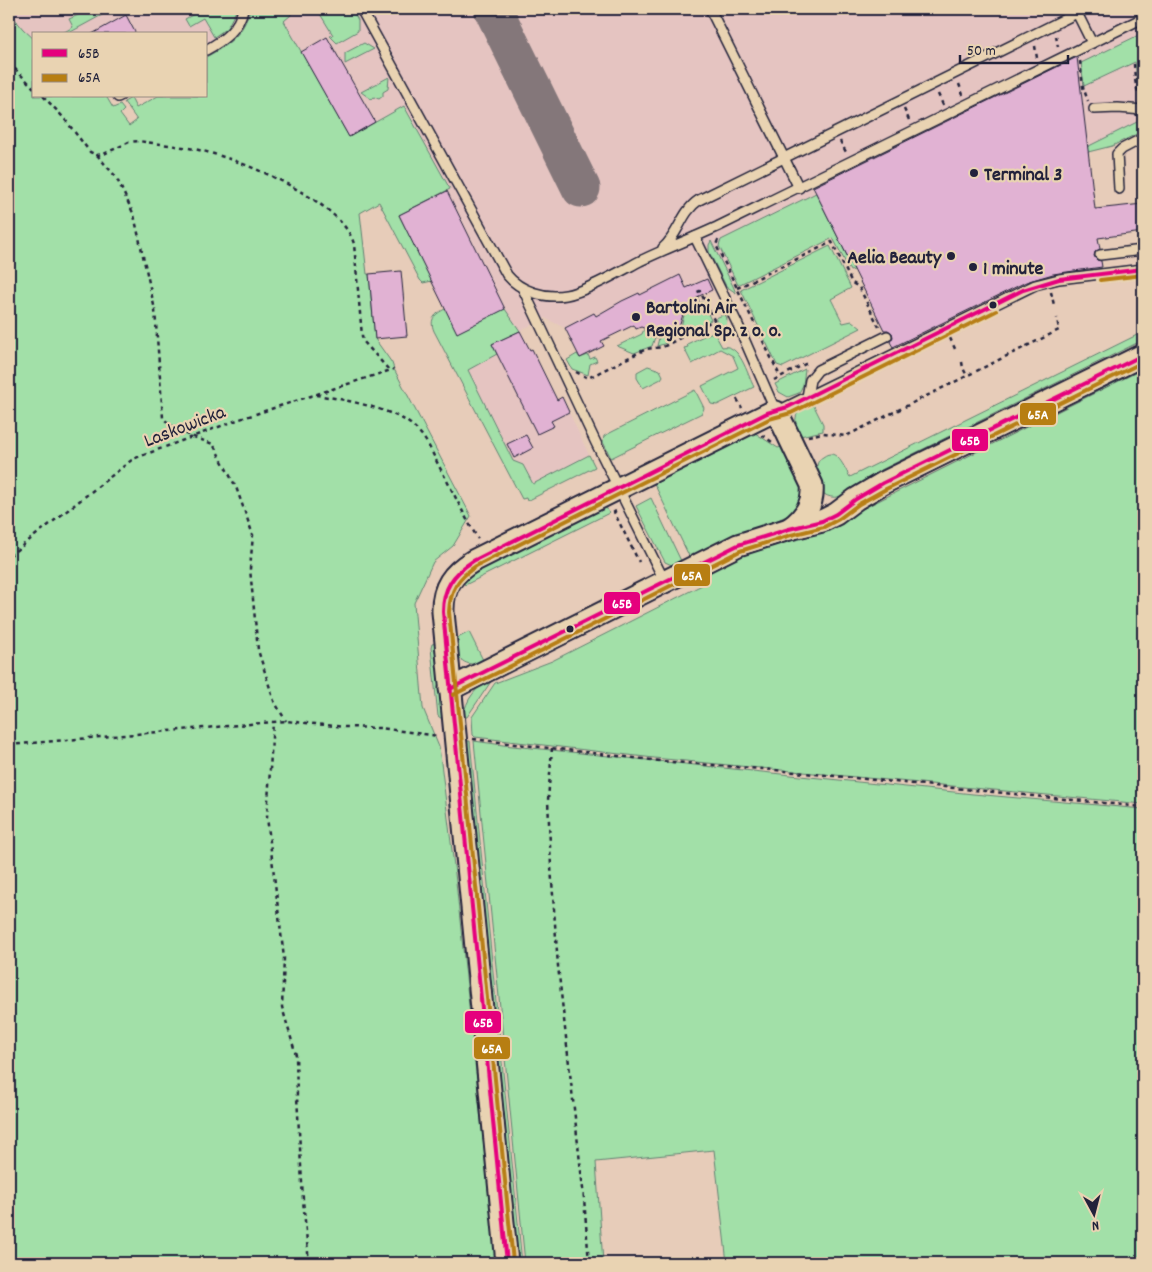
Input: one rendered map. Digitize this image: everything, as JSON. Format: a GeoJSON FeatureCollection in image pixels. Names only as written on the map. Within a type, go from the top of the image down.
{"type":"FeatureCollection","features":[{"type":"Feature","properties":{"kind":"street"},"geometry":{"type":"LineString","coordinates":[[450,689],[738,545],[822,521],[883,483],[1143,355]]}},
{"type":"Feature","properties":{"kind":"street"},"geometry":{"type":"LineString","coordinates":[[507,1263],[442,602],[447,585],[460,568],[473,561],[620,498],[767,414],[776,412],[810,480],[813,491],[807,511],[789,529]]}},
{"type":"Feature","properties":{"kind":"street"},"geometry":{"type":"LineString","coordinates":[[813,491],[821,498],[835,502],[848,502],[856,499]]}},
{"type":"Feature","properties":{"kind":"lane"},"geometry":{"type":"LineString","coordinates":[[208,49],[228,36],[240,20],[243,9]]}},
{"type":"Feature","properties":{"kind":"lane"},"geometry":{"type":"LineString","coordinates":[[361,9],[507,275],[513,283],[523,289],[550,295],[568,295],[658,252],[695,237],[1143,18]]}},
{"type":"Feature","properties":{"kind":"lane"},"geometry":{"type":"LineString","coordinates":[[710,9],[798,188]]}},
{"type":"Feature","properties":{"kind":"lane"},"geometry":{"type":"LineString","coordinates":[[658,252],[673,238],[684,216],[693,204],[1081,11],[1092,43]]}},
{"type":"Feature","properties":{"kind":"lane"},"geometry":{"type":"LineString","coordinates":[[1094,109],[1143,110]]}},
{"type":"Feature","properties":{"kind":"lane"},"geometry":{"type":"LineString","coordinates":[[1120,190],[1116,161],[1117,154],[1122,149],[1143,138]]}},
{"type":"Feature","properties":{"kind":"lane"},"geometry":{"type":"LineString","coordinates":[[695,237],[738,325],[776,412],[1035,285],[1059,279],[1143,269]]}},
{"type":"Feature","properties":{"kind":"lane"},"geometry":{"type":"LineString","coordinates":[[1100,254],[1143,250]]}},
{"type":"Feature","properties":{"kind":"lane"},"geometry":{"type":"LineString","coordinates":[[523,289],[620,498],[666,582]]}},
{"type":"Feature","properties":{"kind":"lane"},"geometry":{"type":"LineString","coordinates":[[807,397],[810,380],[818,370],[887,336]]}},
{"type":"Feature","properties":{"kind":"path"},"geometry":{"type":"LineString","coordinates":[[1055,32],[1058,51]]}},
{"type":"Feature","properties":{"kind":"path"},"geometry":{"type":"LineString","coordinates":[[1033,43],[1037,61]]}},
{"type":"Feature","properties":{"kind":"path"},"geometry":{"type":"LineString","coordinates":[[9,63],[32,86]]}},
{"type":"Feature","properties":{"kind":"path"},"geometry":{"type":"LineString","coordinates":[[1080,63],[1083,87]]}},
{"type":"Feature","properties":{"kind":"path"},"geometry":{"type":"LineString","coordinates":[[1134,64],[1138,94],[1143,98]]}},
{"type":"Feature","properties":{"kind":"path"},"geometry":{"type":"LineString","coordinates":[[957,80],[964,97]]}},
{"type":"Feature","properties":{"kind":"path"},"geometry":{"type":"LineString","coordinates":[[936,91],[944,108]]}},
{"type":"Feature","properties":{"kind":"path"},"geometry":{"type":"LineString","coordinates":[[45,98],[64,117],[90,152],[97,155],[116,177],[134,215],[155,310],[163,418],[169,424],[192,437],[213,444],[236,487],[253,535],[250,570],[258,650],[274,701],[286,720]]}},
{"type":"Feature","properties":{"kind":"path"},"geometry":{"type":"LineString","coordinates":[[903,107],[911,124]]}},
{"type":"Feature","properties":{"kind":"path"},"geometry":{"type":"LineString","coordinates":[[839,139],[847,155]]}},
{"type":"Feature","properties":{"kind":"path"},"geometry":{"type":"LineString","coordinates":[[97,155],[104,154],[129,142],[139,141],[208,152],[234,160],[263,173],[316,202],[344,225],[352,238],[363,341],[389,370]]}},
{"type":"Feature","properties":{"kind":"path"},"geometry":{"type":"LineString","coordinates":[[718,239],[716,245],[780,376]]}},
{"type":"Feature","properties":{"kind":"path"},"geometry":{"type":"LineString","coordinates":[[737,288],[832,242],[852,284],[859,287],[865,296],[879,327]]}},
{"type":"Feature","properties":{"kind":"path"},"geometry":{"type":"LineString","coordinates":[[1050,288],[1054,305]]}},
{"type":"Feature","properties":{"kind":"path"},"geometry":{"type":"LineString","coordinates":[[570,370],[588,378],[646,349],[663,347],[714,320],[700,291],[695,293]]}},
{"type":"Feature","properties":{"kind":"path"},"geometry":{"type":"LineString","coordinates":[[802,438],[823,433],[846,436],[1059,330],[1056,318]]}},
{"type":"Feature","properties":{"kind":"path"},"geometry":{"type":"LineString","coordinates":[[948,334],[956,351]]}},
{"type":"Feature","properties":{"kind":"path"},"geometry":{"type":"LineString","coordinates":[[962,362],[967,376]]}},
{"type":"Feature","properties":{"kind":"path","name":"Laskowicka"},"geometry":{"type":"LineString","coordinates":[[9,556],[133,459],[240,419],[394,369]]}},
{"type":"Feature","properties":{"kind":"path"},"geometry":{"type":"LineString","coordinates":[[315,395],[372,407],[401,418],[416,427],[433,454],[478,538]]}},
{"type":"Feature","properties":{"kind":"path"},"geometry":{"type":"LineString","coordinates":[[738,400],[742,410]]}},
{"type":"Feature","properties":{"kind":"path"},"geometry":{"type":"LineString","coordinates":[[760,434],[777,445]]}},
{"type":"Feature","properties":{"kind":"path"},"geometry":{"type":"LineString","coordinates":[[620,498],[614,512],[639,562]]}},
{"type":"Feature","properties":{"kind":"path"},"geometry":{"type":"LineString","coordinates":[[9,745],[286,720],[345,727],[380,728],[436,736],[660,760],[1143,807]]}},
{"type":"Feature","properties":{"kind":"path"},"geometry":{"type":"LineString","coordinates":[[273,722],[267,817],[284,958],[282,1007],[296,1055],[297,1097],[309,1263]]}},
{"type":"Feature","properties":{"kind":"path"},"geometry":{"type":"LineString","coordinates":[[552,748],[548,800],[558,966],[584,1198],[589,1263]]}},
{"type":"Feature","properties":{"kind":"shaded area"},"geometry":{"type":"Polygon","coordinates":[[[9,9],[1143,9],[1143,122],[1088,150],[879,321],[835,232],[708,294],[702,281],[692,286],[699,302],[684,311],[677,334],[670,338],[641,327],[636,329],[634,325],[602,341],[604,346],[580,358],[565,328],[545,318],[521,330],[557,399],[562,397],[589,455],[533,484],[523,465],[513,461],[441,316],[445,309],[430,278],[299,54],[208,89],[208,32],[32,32],[32,54],[9,21],[9,9]]]}},
{"type":"Feature","properties":{"kind":"green space"},"geometry":{"type":"Polygon","coordinates":[[[92,9],[113,9],[71,32],[64,32],[73,27],[69,19],[92,9]]]}},
{"type":"Feature","properties":{"kind":"green space"},"geometry":{"type":"Polygon","coordinates":[[[197,9],[237,9],[227,28],[214,37],[203,18],[189,26],[185,19],[198,12],[197,9]]]}},
{"type":"Feature","properties":{"kind":"green space"},"geometry":{"type":"Polygon","coordinates":[[[250,9],[291,9],[291,15],[284,21],[349,137],[404,106],[450,189],[399,215],[432,281],[423,283],[420,280],[379,202],[360,213],[367,274],[369,274],[375,339],[392,363],[471,516],[453,546],[433,562],[414,603],[423,708],[439,747],[456,882],[496,1263],[9,1263],[9,12],[32,37],[32,98],[107,98],[113,108],[120,105],[124,110],[120,114],[129,126],[137,120],[124,102],[131,98],[136,108],[154,98],[208,98],[208,56],[234,38],[247,18],[250,9]]]}},
{"type":"Feature","properties":{"kind":"green space"},"geometry":{"type":"Polygon","coordinates":[[[317,9],[352,9],[358,20],[358,31],[337,43],[330,36],[333,35],[317,9]]]}},
{"type":"Feature","properties":{"kind":"green space"},"geometry":{"type":"Polygon","coordinates":[[[1143,33],[1143,96],[1137,85],[1135,62],[1084,86],[1081,63],[1143,33]]]}},
{"type":"Feature","properties":{"kind":"green space"},"geometry":{"type":"Polygon","coordinates":[[[364,43],[374,49],[345,64],[345,53],[364,43]]]}},
{"type":"Feature","properties":{"kind":"green space"},"geometry":{"type":"Polygon","coordinates":[[[389,77],[388,89],[383,92],[383,96],[379,99],[374,97],[371,99],[361,92],[389,77]]]}},
{"type":"Feature","properties":{"kind":"green space"},"geometry":{"type":"Polygon","coordinates":[[[1143,119],[1143,131],[1112,146],[1088,152],[1087,147],[1143,119]]]}},
{"type":"Feature","properties":{"kind":"green space"},"geometry":{"type":"Polygon","coordinates":[[[816,193],[854,270],[850,271],[833,238],[738,285],[719,246],[721,240],[816,193]]]}},
{"type":"Feature","properties":{"kind":"green space"},"geometry":{"type":"Polygon","coordinates":[[[711,241],[736,293],[726,286],[709,252],[711,241]]]}},
{"type":"Feature","properties":{"kind":"green space"},"geometry":{"type":"Polygon","coordinates":[[[830,246],[851,288],[831,299],[843,323],[852,321],[861,328],[783,367],[777,365],[741,290],[830,246]]]}},
{"type":"Feature","properties":{"kind":"green space"},"geometry":{"type":"Polygon","coordinates":[[[702,302],[711,320],[683,335],[680,330],[685,312],[702,302]]]}},
{"type":"Feature","properties":{"kind":"green space"},"geometry":{"type":"Polygon","coordinates":[[[445,309],[505,309],[520,331],[492,344],[497,354],[468,370],[513,461],[523,465],[533,484],[589,455],[595,467],[527,501],[526,498],[522,499],[434,331],[432,323],[434,317],[445,309]]]}},
{"type":"Feature","properties":{"kind":"green space"},"geometry":{"type":"Polygon","coordinates":[[[725,314],[727,319],[726,328],[716,336],[722,347],[728,347],[738,354],[754,387],[717,405],[711,404],[702,386],[738,368],[733,356],[720,349],[692,364],[684,348],[688,347],[687,344],[710,333],[716,333],[716,318],[725,314]]]}},
{"type":"Feature","properties":{"kind":"green space"},"geometry":{"type":"Polygon","coordinates":[[[644,329],[668,338],[667,343],[657,346],[659,338],[655,337],[652,346],[634,353],[617,346],[642,334],[644,329]]]}},
{"type":"Feature","properties":{"kind":"green space"},"geometry":{"type":"Polygon","coordinates":[[[1143,332],[1143,340],[877,472],[859,487],[845,495],[831,497],[824,494],[817,466],[818,461],[828,454],[832,454],[840,459],[850,477],[1143,332]]]}},
{"type":"Feature","properties":{"kind":"green space"},"geometry":{"type":"Polygon","coordinates":[[[577,354],[580,358],[588,355],[590,359],[595,357],[597,361],[590,364],[588,375],[572,369],[567,360],[577,354]]]}},
{"type":"Feature","properties":{"kind":"green space"},"geometry":{"type":"Polygon","coordinates":[[[648,366],[660,370],[663,376],[661,379],[643,388],[637,378],[637,372],[648,366]]]}},
{"type":"Feature","properties":{"kind":"green space"},"geometry":{"type":"Polygon","coordinates":[[[805,369],[803,385],[799,393],[788,397],[779,392],[775,384],[805,369]]]}},
{"type":"Feature","properties":{"kind":"green space"},"geometry":{"type":"Polygon","coordinates":[[[1143,369],[1143,804],[654,758],[475,737],[473,735],[472,717],[495,683],[552,661],[702,585],[697,574],[740,553],[800,537],[824,528],[1143,369]]]}},
{"type":"Feature","properties":{"kind":"green space"},"geometry":{"type":"Polygon","coordinates":[[[695,390],[704,408],[702,413],[611,458],[603,442],[604,436],[695,390]]]}},
{"type":"Feature","properties":{"kind":"green space"},"geometry":{"type":"Polygon","coordinates":[[[812,402],[823,424],[823,431],[800,436],[796,424],[797,415],[802,408],[812,402]]]}},
{"type":"Feature","properties":{"kind":"green space"},"geometry":{"type":"Polygon","coordinates":[[[752,431],[778,448],[783,446],[802,484],[803,497],[795,512],[691,560],[653,481],[752,431]]]}},
{"type":"Feature","properties":{"kind":"green space"},"geometry":{"type":"Polygon","coordinates":[[[651,498],[682,563],[674,566],[665,562],[636,506],[651,498]]]}},
{"type":"Feature","properties":{"kind":"green space"},"geometry":{"type":"Polygon","coordinates":[[[605,505],[609,513],[465,585],[461,579],[465,576],[605,505]]]}},
{"type":"Feature","properties":{"kind":"green space"},"geometry":{"type":"Polygon","coordinates":[[[469,632],[484,662],[477,664],[467,663],[457,653],[454,640],[469,632]]]}},
{"type":"Feature","properties":{"kind":"green space"},"geometry":{"type":"Polygon","coordinates":[[[437,643],[444,719],[438,716],[431,648],[432,644],[437,643]]]}},
{"type":"Feature","properties":{"kind":"green space"},"geometry":{"type":"Polygon","coordinates":[[[492,678],[467,717],[463,717],[469,699],[481,685],[492,678]]]}},
{"type":"Feature","properties":{"kind":"green space"},"geometry":{"type":"Polygon","coordinates":[[[464,741],[470,741],[522,1263],[516,1263],[464,741]]]}},
{"type":"Feature","properties":{"kind":"green space"},"geometry":{"type":"Polygon","coordinates":[[[474,741],[973,794],[1143,809],[1143,1263],[727,1263],[714,1150],[596,1162],[603,1263],[525,1263],[474,741]]]}},
{"type":"Feature","properties":{"kind":"building"},"geometry":{"type":"Polygon","coordinates":[[[126,15],[135,32],[96,32],[126,15]]]}},
{"type":"Feature","properties":{"kind":"building"},"geometry":{"type":"Polygon","coordinates":[[[327,37],[375,122],[349,137],[301,52],[327,37]]]}},
{"type":"Feature","properties":{"kind":"building","name":"Terminal 3"},"geometry":{"type":"Polygon","coordinates":[[[1077,57],[1095,209],[1143,204],[1143,232],[1098,238],[1100,249],[1095,252],[1094,256],[1097,260],[1101,261],[1102,267],[1053,274],[1026,282],[893,347],[890,342],[893,337],[892,333],[884,330],[813,187],[1077,57]]]}},
{"type":"Feature","properties":{"kind":"building"},"geometry":{"type":"Polygon","coordinates":[[[447,191],[505,309],[457,333],[399,215],[447,191]]]}},
{"type":"Feature","properties":{"kind":"building"},"geometry":{"type":"Polygon","coordinates":[[[401,271],[407,336],[375,339],[369,274],[401,271]]]}},
{"type":"Feature","properties":{"kind":"building","name":"Bartolini Air Regional Sp. z o. o."},"geometry":{"type":"Polygon","coordinates":[[[680,275],[686,288],[707,279],[712,290],[697,297],[699,302],[684,311],[677,334],[670,338],[641,327],[636,329],[634,325],[601,341],[604,346],[580,358],[565,328],[594,313],[596,316],[622,301],[639,293],[640,295],[680,275]]]}},
{"type":"Feature","properties":{"kind":"building"},"geometry":{"type":"Polygon","coordinates":[[[520,331],[530,350],[532,349],[557,400],[562,397],[569,412],[551,421],[554,426],[537,434],[492,344],[520,331]]]}},
{"type":"Feature","properties":{"kind":"building"},"geometry":{"type":"Polygon","coordinates":[[[526,435],[533,448],[514,458],[507,444],[526,435]]]}},
{"type":"Feature","properties":{"kind":"taxiway"},"geometry":{"type":"LineString","coordinates":[[493,9],[581,188]]}},
{"type":"Feature","properties":{"kind":"transit line","name":"65B"},"geometry":{"type":"LineString","coordinates":[[507,1263],[443,612],[443,603],[450,582],[473,561],[767,413],[788,407],[1023,290],[1059,279],[1143,269]]}},
{"type":"Feature","properties":{"kind":"transit line","name":"65A"},"geometry":{"type":"LineString","coordinates":[[1100,280],[1143,275]]}},
{"type":"Feature","properties":{"kind":"transit line","name":"65A"},"geometry":{"type":"LineString","coordinates":[[513,1262],[449,612],[451,597],[456,585],[464,575],[476,566],[769,419],[791,413],[996,311]]}},
{"type":"Feature","properties":{"kind":"transit line","name":"65B"},"geometry":{"type":"LineString","coordinates":[[450,689],[738,545],[822,521],[883,483],[1143,355]]}},
{"type":"Feature","properties":{"kind":"transit line","name":"65A"},"geometry":{"type":"LineString","coordinates":[[453,695],[740,551],[824,527],[886,489],[1143,362]]}},
{"type":"Feature","properties":{"kind":"place","name":"Terminal 3"},"geometry":{"type":"Point","coordinates":[974,173]}},
{"type":"Feature","properties":{"kind":"place","name":"Aelia Beauty"},"geometry":{"type":"Point","coordinates":[951,256]}},
{"type":"Feature","properties":{"kind":"place","name":"1 minute"},"geometry":{"type":"Point","coordinates":[973,267]}},
{"type":"Feature","properties":{"kind":"place","name":"Bartolini Air Regional Sp. z o. o."},"geometry":{"type":"Point","coordinates":[636,317]}}]}
